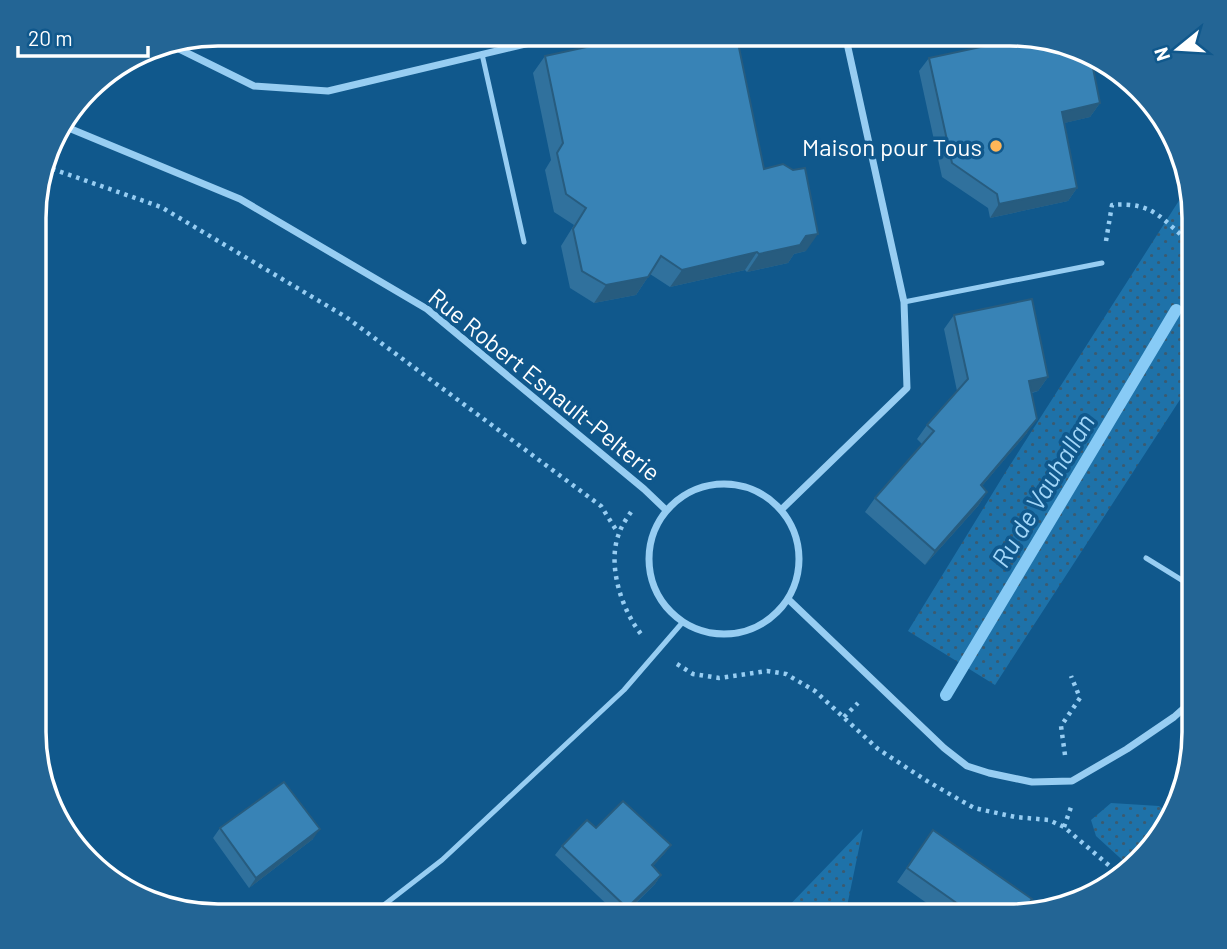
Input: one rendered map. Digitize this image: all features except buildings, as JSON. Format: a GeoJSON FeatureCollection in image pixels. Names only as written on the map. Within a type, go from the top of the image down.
{"type":"FeatureCollection","features":[{"type":"Feature","properties":{"kind":"street"},"geometry":{"type":"LineString","coordinates":[[180,50],[254,86],[328,91],[516,46]]}},
{"type":"Feature","properties":{"kind":"street"},"geometry":{"type":"LineString","coordinates":[[782,509],[907,388],[904,302],[848,46]]}},
{"type":"Feature","properties":{"kind":"street","name":"Rue Robert Esnault-Pelterie"},"geometry":{"type":"LineString","coordinates":[[70,129],[240,199],[427,309],[666,510]]}},
{"type":"Feature","properties":{"kind":"street"},"geometry":{"type":"LineString","coordinates":[[729,484],[768,496],[782,509],[796,537],[799,558],[796,579],[788,599],[772,617],[752,630],[728,635],[705,633],[682,623],[664,605],[652,582],[648,557],[654,532],[666,510],[684,495],[706,486],[729,484]]}},
{"type":"Feature","properties":{"kind":"street"},"geometry":{"type":"LineString","coordinates":[[788,599],[944,748],[967,766],[989,773],[1032,782],[1072,781],[1127,749],[1181,710]]}},
{"type":"Feature","properties":{"kind":"lane"},"geometry":{"type":"LineString","coordinates":[[482,54],[524,242]]}},
{"type":"Feature","properties":{"kind":"lane"},"geometry":{"type":"LineString","coordinates":[[904,302],[1102,262]]}},
{"type":"Feature","properties":{"kind":"lane"},"geometry":{"type":"LineString","coordinates":[[1146,558],[1181,579]]}},
{"type":"Feature","properties":{"kind":"lane"},"geometry":{"type":"LineString","coordinates":[[386,903],[442,860],[624,690],[682,623]]}},
{"type":"Feature","properties":{"kind":"path"},"geometry":{"type":"LineString","coordinates":[[52,169],[161,207],[346,317],[601,506],[618,533],[616,581],[623,603],[631,622],[658,653],[693,674],[719,678],[767,671],[786,674],[816,691],[844,717]]}},
{"type":"Feature","properties":{"kind":"path"},"geometry":{"type":"LineString","coordinates":[[1102,262],[1112,205],[1131,203],[1162,215],[1182,234]]}},
{"type":"Feature","properties":{"kind":"shaded area"},"geometry":{"type":"Polygon","coordinates":[[[1180,198],[1182,397],[995,685],[908,631],[1180,198]]]}},
{"type":"Feature","properties":{"kind":"shaded area"},"geometry":{"type":"Polygon","coordinates":[[[1111,803],[1159,806],[1163,809],[1146,836],[1123,861],[1096,836],[1091,820],[1111,803]]]}},
{"type":"Feature","properties":{"kind":"shaded area"},"geometry":{"type":"Polygon","coordinates":[[[863,829],[848,904],[791,904],[863,829]]]}},
{"type":"Feature","properties":{"kind":"waterway","name":"Ru de Vauhallan"},"geometry":{"type":"LineString","coordinates":[[946,695],[1176,310]]}},
{"type":"Feature","properties":{"kind":"place","name":"Maison pour Tous"},"geometry":{"type":"Point","coordinates":[996,146]}}]}
